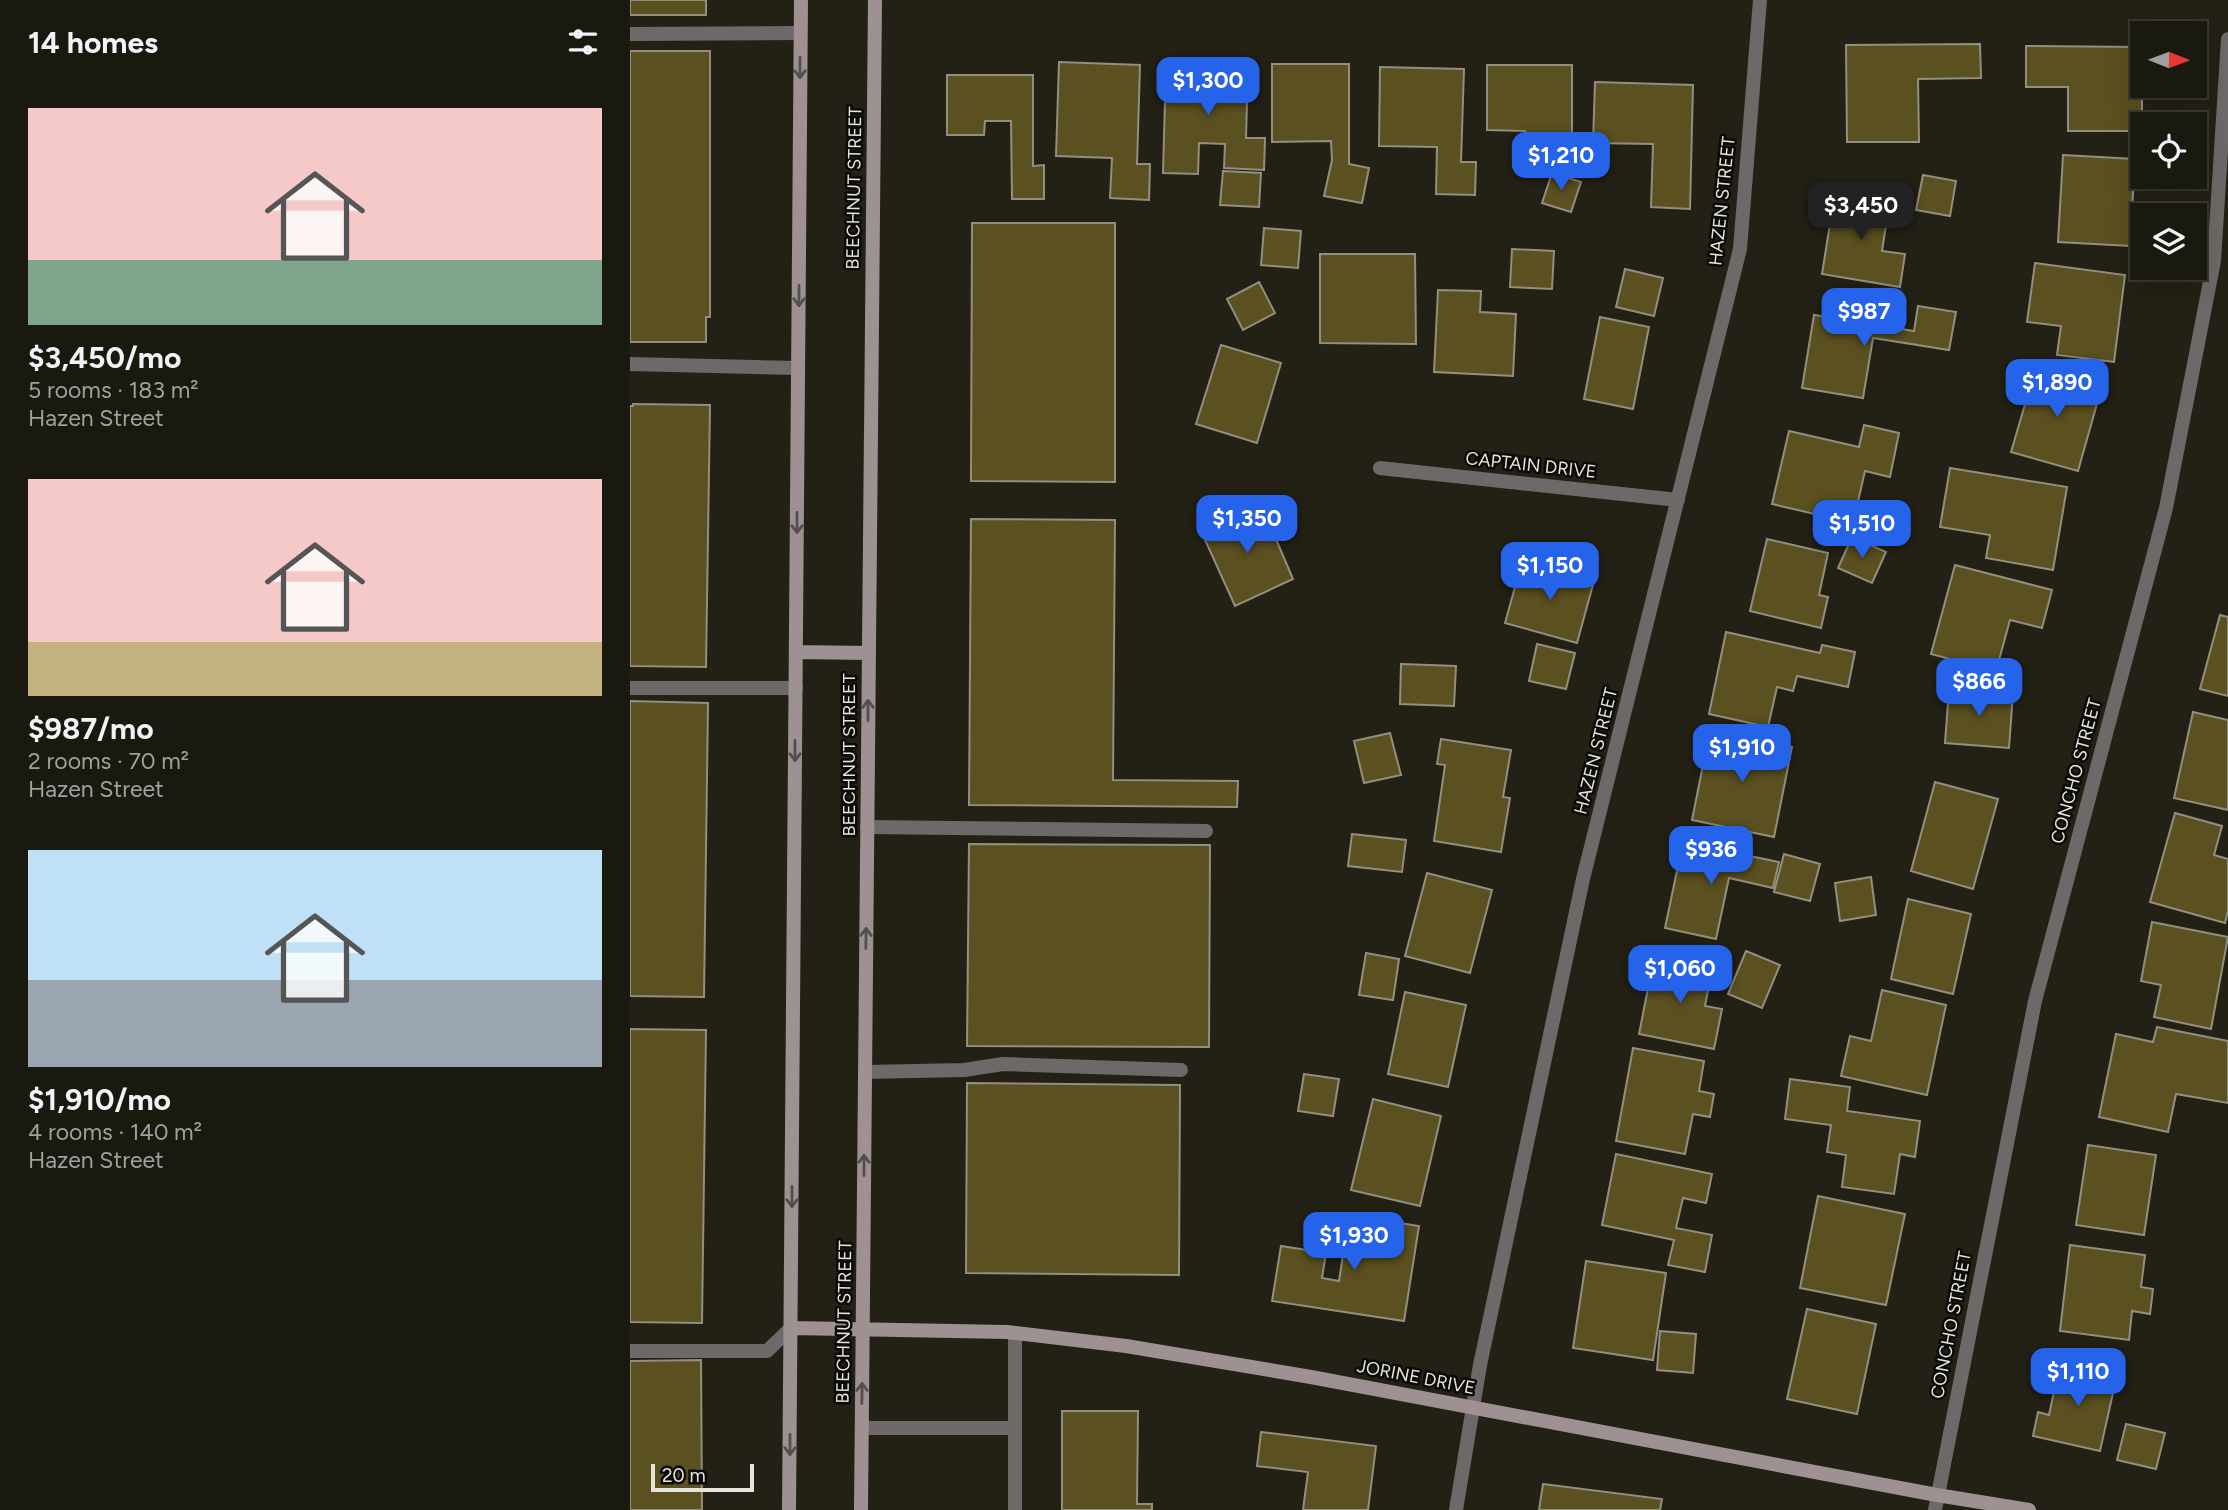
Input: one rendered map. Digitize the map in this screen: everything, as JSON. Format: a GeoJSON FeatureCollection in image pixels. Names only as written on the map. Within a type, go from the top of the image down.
{"type":"FeatureCollection","features":[{"type":"Feature","properties":{"kind":"main road"},"geometry":{"type":"LineString","coordinates":[[789,1510],[801,0]]}},
{"type":"Feature","properties":{"kind":"main road","name":"BEECHNUT STREET"},"geometry":{"type":"LineString","coordinates":[[860,1510],[875,0]]}},
{"type":"Feature","properties":{"kind":"main road"},"geometry":{"type":"LineString","coordinates":[[796,652],[869,653]]}},
{"type":"Feature","properties":{"kind":"main road","name":"JORINE DRIVE"},"geometry":{"type":"LineString","coordinates":[[791,1328],[1015,1333],[1139,1348],[1311,1377],[2029,1510]]}},
{"type":"Feature","properties":{"kind":"street","name":"HAZEN STREET"},"geometry":{"type":"LineString","coordinates":[[1456,1510],[1472,1407],[1583,879],[1740,249],[1760,0]]}},
{"type":"Feature","properties":{"kind":"street"},"geometry":{"type":"LineString","coordinates":[[630,34],[800,33]]}},
{"type":"Feature","properties":{"kind":"street","name":"CONCHO STREET"},"geometry":{"type":"LineString","coordinates":[[1935,1510],[2035,1001],[2166,508],[2214,261],[2228,39]]}},
{"type":"Feature","properties":{"kind":"street"},"geometry":{"type":"LineString","coordinates":[[630,363],[798,368]]}},
{"type":"Feature","properties":{"kind":"street","name":"CAPTAIN DRIVE"},"geometry":{"type":"LineString","coordinates":[[1380,468],[1678,500]]}},
{"type":"Feature","properties":{"kind":"street"},"geometry":{"type":"LineString","coordinates":[[630,688],[796,688]]}},
{"type":"Feature","properties":{"kind":"street"},"geometry":{"type":"LineString","coordinates":[[867,827],[1206,831]]}},
{"type":"Feature","properties":{"kind":"street"},"geometry":{"type":"LineString","coordinates":[[865,1072],[964,1070],[1003,1064],[1181,1070]]}},
{"type":"Feature","properties":{"kind":"street"},"geometry":{"type":"LineString","coordinates":[[630,1351],[767,1351],[791,1328]]}},
{"type":"Feature","properties":{"kind":"street"},"geometry":{"type":"LineString","coordinates":[[1015,1333],[1015,1510]]}},
{"type":"Feature","properties":{"kind":"street"},"geometry":{"type":"LineString","coordinates":[[862,1428],[1015,1427]]}},
{"type":"Feature","properties":{"kind":"building"},"geometry":{"type":"Polygon","coordinates":[[[630,0],[706,0],[706,15],[630,15],[630,0]]]}},
{"type":"Feature","properties":{"kind":"building"},"geometry":{"type":"Polygon","coordinates":[[[1980,44],[1981,78],[1918,79],[1919,142],[1847,142],[1846,45],[1980,44]]]}},
{"type":"Feature","properties":{"kind":"building"},"geometry":{"type":"Polygon","coordinates":[[[2026,46],[2130,47],[2130,98],[2142,98],[2142,112],[2130,112],[2130,131],[2068,131],[2068,87],[2026,87],[2026,46]]]}},
{"type":"Feature","properties":{"kind":"building"},"geometry":{"type":"Polygon","coordinates":[[[630,51],[710,51],[710,317],[706,317],[706,342],[630,342],[630,51]]]}},
{"type":"Feature","properties":{"kind":"building"},"geometry":{"type":"Polygon","coordinates":[[[1059,62],[1140,65],[1137,164],[1150,164],[1149,200],[1110,198],[1112,158],[1056,156],[1059,62]]]}},
{"type":"Feature","properties":{"kind":"building"},"geometry":{"type":"Polygon","coordinates":[[[1166,64],[1248,66],[1246,138],[1265,138],[1264,170],[1224,168],[1225,144],[1199,143],[1198,174],[1163,173],[1166,64]]]}},
{"type":"Feature","properties":{"kind":"building"},"geometry":{"type":"Polygon","coordinates":[[[1272,64],[1349,64],[1349,164],[1369,168],[1362,203],[1324,196],[1332,160],[1331,141],[1272,142],[1272,64]]]}},
{"type":"Feature","properties":{"kind":"building"},"geometry":{"type":"Polygon","coordinates":[[[1487,65],[1572,65],[1572,149],[1525,149],[1525,131],[1487,130],[1487,65]]]}},
{"type":"Feature","properties":{"kind":"building"},"geometry":{"type":"Polygon","coordinates":[[[1380,67],[1464,69],[1461,162],[1476,162],[1475,195],[1436,194],[1437,147],[1379,146],[1380,67]]]}},
{"type":"Feature","properties":{"kind":"building"},"geometry":{"type":"Polygon","coordinates":[[[947,75],[1033,75],[1033,166],[1044,165],[1044,199],[1012,199],[1011,121],[985,121],[984,135],[947,135],[947,75]]]}},
{"type":"Feature","properties":{"kind":"building"},"geometry":{"type":"Polygon","coordinates":[[[1595,82],[1693,85],[1690,209],[1651,207],[1653,144],[1593,143],[1595,82]]]}},
{"type":"Feature","properties":{"kind":"building"},"geometry":{"type":"Polygon","coordinates":[[[2063,155],[2130,159],[2130,189],[2133,189],[2132,203],[2130,203],[2130,246],[2058,242],[2063,155]]]}},
{"type":"Feature","properties":{"kind":"building"},"geometry":{"type":"Polygon","coordinates":[[[1223,171],[1261,173],[1259,207],[1220,205],[1223,171]]]}},
{"type":"Feature","properties":{"kind":"building"},"geometry":{"type":"Polygon","coordinates":[[[1552,173],[1581,182],[1571,212],[1542,203],[1552,173]]]}},
{"type":"Feature","properties":{"kind":"building"},"geometry":{"type":"Polygon","coordinates":[[[1923,175],[1956,181],[1950,216],[1916,210],[1923,175]]]}},
{"type":"Feature","properties":{"kind":"building"},"geometry":{"type":"Polygon","coordinates":[[[1835,192],[1890,200],[1882,251],[1905,254],[1900,287],[1822,274],[1835,192]]]}},
{"type":"Feature","properties":{"kind":"building"},"geometry":{"type":"Polygon","coordinates":[[[972,223],[1115,223],[1115,482],[971,481],[972,223]]]}},
{"type":"Feature","properties":{"kind":"building"},"geometry":{"type":"Polygon","coordinates":[[[1264,228],[1301,231],[1298,268],[1261,265],[1264,228]]]}},
{"type":"Feature","properties":{"kind":"building"},"geometry":{"type":"Polygon","coordinates":[[[1512,249],[1554,251],[1552,289],[1510,287],[1512,249]]]}},
{"type":"Feature","properties":{"kind":"building"},"geometry":{"type":"Polygon","coordinates":[[[1320,254],[1415,254],[1416,344],[1320,343],[1320,254]]]}},
{"type":"Feature","properties":{"kind":"building"},"geometry":{"type":"Polygon","coordinates":[[[2035,263],[2125,275],[2114,362],[2057,355],[2061,326],[2027,322],[2035,263]]]}},
{"type":"Feature","properties":{"kind":"building"},"geometry":{"type":"Polygon","coordinates":[[[1625,269],[1663,278],[1654,316],[1616,307],[1625,269]]]}},
{"type":"Feature","properties":{"kind":"building"},"geometry":{"type":"Polygon","coordinates":[[[1259,282],[1275,313],[1243,330],[1227,299],[1259,282]]]}},
{"type":"Feature","properties":{"kind":"building"},"geometry":{"type":"Polygon","coordinates":[[[1438,290],[1481,291],[1480,312],[1516,314],[1513,376],[1434,372],[1438,290]]]}},
{"type":"Feature","properties":{"kind":"building"},"geometry":{"type":"Polygon","coordinates":[[[1918,306],[1956,312],[1949,350],[1873,338],[1863,398],[1802,388],[1814,315],[1914,331],[1918,306]]]}},
{"type":"Feature","properties":{"kind":"building"},"geometry":{"type":"Polygon","coordinates":[[[1600,317],[1649,327],[1633,409],[1584,399],[1600,317]]]}},
{"type":"Feature","properties":{"kind":"building"},"geometry":{"type":"Polygon","coordinates":[[[1221,345],[1281,363],[1257,443],[1196,424],[1221,345]]]}},
{"type":"Feature","properties":{"kind":"building"},"geometry":{"type":"Polygon","coordinates":[[[2036,367],[2102,386],[2078,471],[2011,452],[2036,367]]]}},
{"type":"Feature","properties":{"kind":"building"},"geometry":{"type":"Polygon","coordinates":[[[710,405],[706,667],[630,666],[630,406],[710,405]]]}},
{"type":"Feature","properties":{"kind":"building"},"geometry":{"type":"Polygon","coordinates":[[[1864,425],[1899,433],[1890,477],[1865,471],[1853,523],[1772,504],[1789,431],[1859,447],[1864,425]]]}},
{"type":"Feature","properties":{"kind":"building"},"geometry":{"type":"Polygon","coordinates":[[[1950,468],[2067,487],[2053,570],[1986,558],[1990,535],[1940,527],[1950,468]]]}},
{"type":"Feature","properties":{"kind":"building"},"geometry":{"type":"Polygon","coordinates":[[[1261,504],[1293,579],[1235,606],[1201,531],[1261,504]]]}},
{"type":"Feature","properties":{"kind":"building"},"geometry":{"type":"Polygon","coordinates":[[[971,519],[1115,520],[1113,780],[1238,781],[1237,807],[969,805],[971,519]]]}},
{"type":"Feature","properties":{"kind":"building"},"geometry":{"type":"Polygon","coordinates":[[[1852,537],[1886,552],[1872,583],[1838,568],[1852,537]]]}},
{"type":"Feature","properties":{"kind":"building"},"geometry":{"type":"Polygon","coordinates":[[[1767,539],[1828,553],[1819,595],[1828,597],[1821,628],[1750,611],[1767,539]]]}},
{"type":"Feature","properties":{"kind":"building"},"geometry":{"type":"Polygon","coordinates":[[[1522,562],[1594,581],[1577,643],[1505,623],[1522,562]]]}},
{"type":"Feature","properties":{"kind":"building"},"geometry":{"type":"Polygon","coordinates":[[[1955,565],[2052,590],[2042,628],[2010,620],[1996,671],[1931,654],[1955,565]]]}},
{"type":"Feature","properties":{"kind":"building"},"geometry":{"type":"Polygon","coordinates":[[[2220,615],[2228,617],[2228,696],[2200,689],[2220,615]]]}},
{"type":"Feature","properties":{"kind":"building"},"geometry":{"type":"Polygon","coordinates":[[[1726,632],[1820,653],[1822,645],[1855,652],[1848,687],[1797,676],[1793,691],[1777,687],[1768,727],[1709,714],[1726,632]]]}},
{"type":"Feature","properties":{"kind":"building"},"geometry":{"type":"Polygon","coordinates":[[[1537,644],[1575,653],[1566,689],[1529,681],[1537,644]]]}},
{"type":"Feature","properties":{"kind":"building"},"geometry":{"type":"Polygon","coordinates":[[[1401,664],[1456,666],[1454,706],[1400,704],[1401,664]]]}},
{"type":"Feature","properties":{"kind":"building"},"geometry":{"type":"Polygon","coordinates":[[[1949,689],[2013,693],[2009,748],[1945,743],[1949,689]]]}},
{"type":"Feature","properties":{"kind":"building"},"geometry":{"type":"Polygon","coordinates":[[[630,701],[708,703],[704,997],[630,996],[630,701]]]}},
{"type":"Feature","properties":{"kind":"building"},"geometry":{"type":"Polygon","coordinates":[[[2193,712],[2228,720],[2228,810],[2174,798],[2193,712]]]}},
{"type":"Feature","properties":{"kind":"building"},"geometry":{"type":"Polygon","coordinates":[[[1710,730],[1792,747],[1774,837],[1692,820],[1710,730]]]}},
{"type":"Feature","properties":{"kind":"building"},"geometry":{"type":"Polygon","coordinates":[[[1390,733],[1401,775],[1364,783],[1354,741],[1390,733]]]}},
{"type":"Feature","properties":{"kind":"building"},"geometry":{"type":"Polygon","coordinates":[[[1441,739],[1511,750],[1503,797],[1510,798],[1501,852],[1434,841],[1445,765],[1437,764],[1441,739]]]}},
{"type":"Feature","properties":{"kind":"building"},"geometry":{"type":"Polygon","coordinates":[[[1935,782],[1998,799],[1973,889],[1911,871],[1935,782]]]}},
{"type":"Feature","properties":{"kind":"building"},"geometry":{"type":"Polygon","coordinates":[[[2175,813],[2222,826],[2214,855],[2228,859],[2228,911],[2225,923],[2150,902],[2175,813]]]}},
{"type":"Feature","properties":{"kind":"building"},"geometry":{"type":"Polygon","coordinates":[[[1352,834],[1406,840],[1402,872],[1348,866],[1352,834]]]}},
{"type":"Feature","properties":{"kind":"building"},"geometry":{"type":"Polygon","coordinates":[[[1683,842],[1779,862],[1773,888],[1729,878],[1716,939],[1665,928],[1683,842]]]}},
{"type":"Feature","properties":{"kind":"building"},"geometry":{"type":"Polygon","coordinates":[[[969,844],[1210,845],[1209,1047],[967,1046],[969,844]]]}},
{"type":"Feature","properties":{"kind":"building"},"geometry":{"type":"Polygon","coordinates":[[[1784,854],[1820,864],[1810,901],[1774,892],[1784,854]]]}},
{"type":"Feature","properties":{"kind":"building"},"geometry":{"type":"Polygon","coordinates":[[[1427,873],[1492,890],[1470,973],[1405,956],[1427,873]]]}},
{"type":"Feature","properties":{"kind":"building"},"geometry":{"type":"Polygon","coordinates":[[[1871,877],[1876,915],[1840,921],[1835,883],[1871,877]]]}},
{"type":"Feature","properties":{"kind":"building"},"geometry":{"type":"Polygon","coordinates":[[[1908,899],[1971,914],[1953,994],[1891,979],[1908,899]]]}},
{"type":"Feature","properties":{"kind":"building"},"geometry":{"type":"Polygon","coordinates":[[[2152,922],[2228,937],[2211,1029],[2154,1017],[2161,985],[2141,981],[2152,922]]]}},
{"type":"Feature","properties":{"kind":"building"},"geometry":{"type":"Polygon","coordinates":[[[1746,951],[1780,965],[1762,1008],[1728,994],[1746,951]]]}},
{"type":"Feature","properties":{"kind":"building"},"geometry":{"type":"Polygon","coordinates":[[[1366,953],[1399,959],[1393,1000],[1359,995],[1366,953]]]}},
{"type":"Feature","properties":{"kind":"building"},"geometry":{"type":"Polygon","coordinates":[[[1654,958],[1712,970],[1705,1006],[1722,1009],[1714,1049],[1639,1034],[1654,958]]]}},
{"type":"Feature","properties":{"kind":"building"},"geometry":{"type":"Polygon","coordinates":[[[1882,990],[1946,1005],[1927,1095],[1841,1076],[1850,1036],[1871,1041],[1882,990]]]}},
{"type":"Feature","properties":{"kind":"building"},"geometry":{"type":"Polygon","coordinates":[[[1405,992],[1466,1005],[1448,1087],[1388,1074],[1405,992]]]}},
{"type":"Feature","properties":{"kind":"building"},"geometry":{"type":"Polygon","coordinates":[[[2157,1027],[2228,1041],[2228,1103],[2176,1094],[2168,1132],[2099,1117],[2116,1034],[2153,1042],[2157,1027]]]}},
{"type":"Feature","properties":{"kind":"building"},"geometry":{"type":"Polygon","coordinates":[[[630,1029],[706,1030],[702,1323],[630,1322],[630,1029]]]}},
{"type":"Feature","properties":{"kind":"building"},"geometry":{"type":"Polygon","coordinates":[[[1633,1048],[1704,1061],[1699,1091],[1714,1094],[1710,1117],[1693,1114],[1685,1154],[1616,1141],[1633,1048]]]}},
{"type":"Feature","properties":{"kind":"building"},"geometry":{"type":"Polygon","coordinates":[[[1304,1074],[1339,1079],[1333,1116],[1298,1111],[1304,1074]]]}},
{"type":"Feature","properties":{"kind":"building"},"geometry":{"type":"Polygon","coordinates":[[[1790,1079],[1850,1087],[1847,1111],[1920,1121],[1915,1157],[1900,1154],[1894,1194],[1842,1187],[1846,1155],[1827,1152],[1831,1125],[1785,1119],[1790,1079]]]}},
{"type":"Feature","properties":{"kind":"building"},"geometry":{"type":"Polygon","coordinates":[[[967,1083],[1180,1085],[1179,1275],[966,1273],[967,1083]]]}},
{"type":"Feature","properties":{"kind":"building"},"geometry":{"type":"Polygon","coordinates":[[[1373,1099],[1441,1116],[1420,1206],[1351,1190],[1373,1099]]]}},
{"type":"Feature","properties":{"kind":"building"},"geometry":{"type":"Polygon","coordinates":[[[2088,1145],[2156,1155],[2144,1235],[2076,1225],[2088,1145]]]}},
{"type":"Feature","properties":{"kind":"building"},"geometry":{"type":"Polygon","coordinates":[[[1616,1154],[1712,1174],[1706,1203],[1683,1198],[1676,1228],[1712,1235],[1705,1272],[1668,1265],[1674,1240],[1602,1225],[1616,1154]]]}},
{"type":"Feature","properties":{"kind":"building"},"geometry":{"type":"Polygon","coordinates":[[[1818,1196],[1905,1214],[1886,1305],[1800,1288],[1818,1196]]]}},
{"type":"Feature","properties":{"kind":"building"},"geometry":{"type":"Polygon","coordinates":[[[1349,1215],[1419,1226],[1404,1321],[1272,1301],[1281,1246],[1326,1253],[1322,1278],[1339,1281],[1349,1215]]]}},
{"type":"Feature","properties":{"kind":"building"},"geometry":{"type":"Polygon","coordinates":[[[2070,1245],[2145,1255],[2141,1287],[2153,1289],[2150,1314],[2132,1311],[2129,1340],[2060,1331],[2070,1245]]]}},
{"type":"Feature","properties":{"kind":"building"},"geometry":{"type":"Polygon","coordinates":[[[1586,1261],[1666,1273],[1653,1360],[1573,1348],[1586,1261]]]}},
{"type":"Feature","properties":{"kind":"building"},"geometry":{"type":"Polygon","coordinates":[[[1807,1309],[1876,1324],[1857,1414],[1787,1399],[1807,1309]]]}},
{"type":"Feature","properties":{"kind":"building"},"geometry":{"type":"Polygon","coordinates":[[[1660,1331],[1696,1334],[1693,1373],[1657,1370],[1660,1331]]]}},
{"type":"Feature","properties":{"kind":"building"},"geometry":{"type":"Polygon","coordinates":[[[701,1360],[702,1510],[630,1510],[630,1361],[701,1360]]]}},
{"type":"Feature","properties":{"kind":"building"},"geometry":{"type":"Polygon","coordinates":[[[2060,1363],[2117,1375],[2100,1451],[2033,1436],[2038,1412],[2049,1415],[2060,1363]]]}},
{"type":"Feature","properties":{"kind":"building"},"geometry":{"type":"Polygon","coordinates":[[[1062,1411],[1138,1411],[1137,1504],[1152,1504],[1152,1510],[1062,1510],[1062,1411]]]}},
{"type":"Feature","properties":{"kind":"building"},"geometry":{"type":"Polygon","coordinates":[[[2126,1424],[2165,1433],[2156,1469],[2117,1460],[2126,1424]]]}},
{"type":"Feature","properties":{"kind":"building"},"geometry":{"type":"Polygon","coordinates":[[[1261,1432],[1376,1446],[1368,1510],[1303,1510],[1308,1472],[1257,1466],[1261,1432]]]}},
{"type":"Feature","properties":{"kind":"building"},"geometry":{"type":"Polygon","coordinates":[[[1543,1484],[1662,1499],[1660,1510],[1539,1510],[1543,1484]]]}}]}
